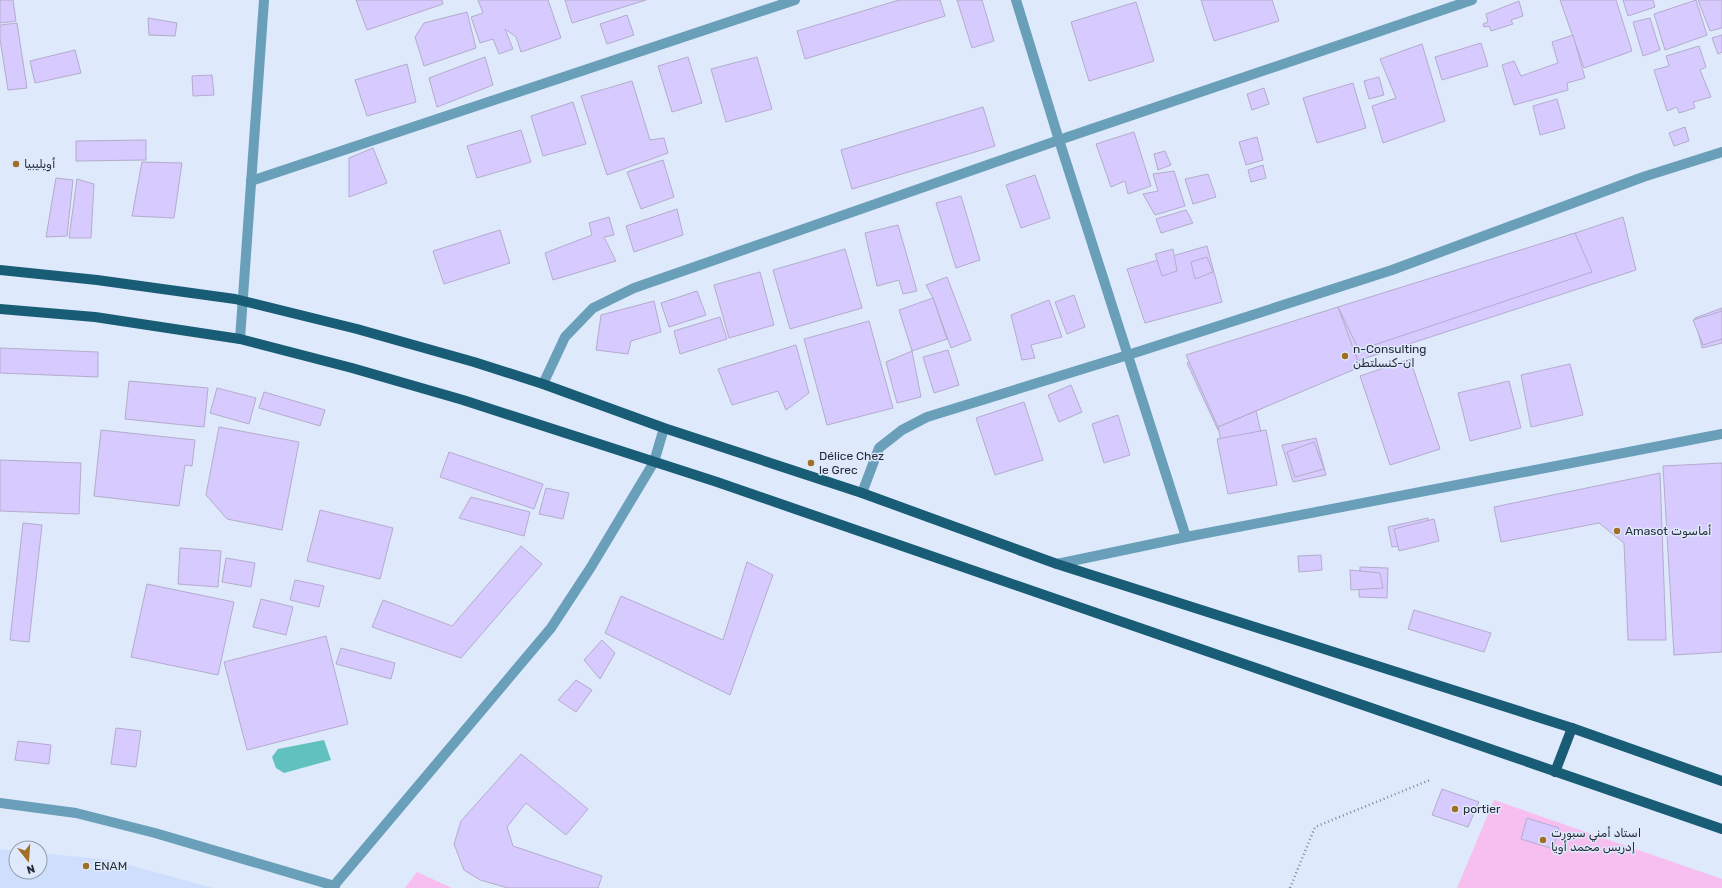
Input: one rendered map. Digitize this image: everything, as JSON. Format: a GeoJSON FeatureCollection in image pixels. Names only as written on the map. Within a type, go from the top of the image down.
{"type":"FeatureCollection","features":[{"type":"Feature","properties":{"kind":"main road"},"geometry":{"type":"LineString","coordinates":[[0,270],[97,280],[243,301],[364,331],[474,362],[543,384],[664,428],[862,493],[1057,564],[1572,728],[1722,781]]}},
{"type":"Feature","properties":{"kind":"main road"},"geometry":{"type":"LineString","coordinates":[[0,309],[95,317],[240,339],[352,368],[463,400],[739,490],[1722,829]]}},
{"type":"Feature","properties":{"kind":"main road"},"geometry":{"type":"LineString","coordinates":[[1555,772],[1572,728]]}},
{"type":"Feature","properties":{"kind":"street"},"geometry":{"type":"LineString","coordinates":[[240,339],[264,0]]}},
{"type":"Feature","properties":{"kind":"street"},"geometry":{"type":"LineString","coordinates":[[251,181],[795,0]]}},
{"type":"Feature","properties":{"kind":"street"},"geometry":{"type":"LineString","coordinates":[[1016,0],[1059,140],[1186,537]]}},
{"type":"Feature","properties":{"kind":"street"},"geometry":{"type":"LineString","coordinates":[[543,384],[565,337],[593,308],[634,288],[1059,140],[1472,0]]}},
{"type":"Feature","properties":{"kind":"street"},"geometry":{"type":"LineString","coordinates":[[862,493],[879,448],[902,430],[927,417],[1128,355],[1392,270],[1643,177],[1722,152]]}},
{"type":"Feature","properties":{"kind":"street"},"geometry":{"type":"LineString","coordinates":[[0,803],[76,813],[155,833],[333,887],[551,628],[591,567],[654,462],[664,428]]}},
{"type":"Feature","properties":{"kind":"street"},"geometry":{"type":"LineString","coordinates":[[1057,564],[1186,537],[1722,434]]}},
{"type":"Feature","properties":{"kind":"path"},"geometry":{"type":"LineString","coordinates":[[1290,888],[1315,827],[1430,780]]}},
{"type":"Feature","properties":{"kind":"shaded area"},"geometry":{"type":"Polygon","coordinates":[[[324,740],[331,760],[284,773],[276,768],[272,757],[278,749],[324,740]]]}},
{"type":"Feature","properties":{"kind":"shaded area","name":"استاد أمني سبورت إدريس محمد أويا"},"geometry":{"type":"Polygon","coordinates":[[[1494,800],[1722,879],[1722,888],[1457,888],[1494,800]]]}},
{"type":"Feature","properties":{"kind":"shaded area","name":"ENAM"},"geometry":{"type":"Polygon","coordinates":[[[0,849],[8,850],[8,880],[48,880],[48,854],[111,860],[213,888],[0,888],[0,849]]]}},
{"type":"Feature","properties":{"kind":"shaded area"},"geometry":{"type":"Polygon","coordinates":[[[417,872],[452,888],[405,888],[417,872]]]}},
{"type":"Feature","properties":{"kind":"building"},"geometry":{"type":"Polygon","coordinates":[[[0,0],[13,0],[16,21],[0,23],[0,0]]]}},
{"type":"Feature","properties":{"kind":"building"},"geometry":{"type":"Polygon","coordinates":[[[356,0],[442,0],[443,4],[367,30],[356,0]]]}},
{"type":"Feature","properties":{"kind":"building"},"geometry":{"type":"Polygon","coordinates":[[[478,0],[548,0],[561,38],[521,52],[516,37],[505,29],[513,49],[499,54],[493,39],[480,43],[471,17],[483,13],[478,0]]]}},
{"type":"Feature","properties":{"kind":"building"},"geometry":{"type":"Polygon","coordinates":[[[565,0],[646,0],[572,23],[565,0]]]}},
{"type":"Feature","properties":{"kind":"building"},"geometry":{"type":"Polygon","coordinates":[[[899,0],[940,0],[945,16],[805,59],[797,31],[899,0]]]}},
{"type":"Feature","properties":{"kind":"building"},"geometry":{"type":"Polygon","coordinates":[[[957,0],[982,0],[994,41],[972,48],[957,0]]]}},
{"type":"Feature","properties":{"kind":"building"},"geometry":{"type":"Polygon","coordinates":[[[1201,0],[1272,0],[1279,21],[1214,41],[1201,0]]]}},
{"type":"Feature","properties":{"kind":"building"},"geometry":{"type":"Polygon","coordinates":[[[1560,0],[1616,0],[1632,51],[1584,68],[1560,0]]]}},
{"type":"Feature","properties":{"kind":"building"},"geometry":{"type":"Polygon","coordinates":[[[1623,0],[1653,0],[1655,7],[1628,16],[1623,0]]]}},
{"type":"Feature","properties":{"kind":"building"},"geometry":{"type":"Polygon","coordinates":[[[1696,0],[1707,35],[1665,50],[1654,14],[1696,0]]]}},
{"type":"Feature","properties":{"kind":"building"},"geometry":{"type":"Polygon","coordinates":[[[1698,0],[1722,0],[1722,28],[1710,31],[1698,0]]]}},
{"type":"Feature","properties":{"kind":"building"},"geometry":{"type":"Polygon","coordinates":[[[1519,1],[1523,16],[1511,20],[1513,24],[1491,31],[1489,26],[1484,27],[1483,24],[1488,22],[1486,14],[1519,1]]]}},
{"type":"Feature","properties":{"kind":"building"},"geometry":{"type":"Polygon","coordinates":[[[1136,2],[1154,61],[1089,81],[1071,22],[1136,2]]]}},
{"type":"Feature","properties":{"kind":"building"},"geometry":{"type":"Polygon","coordinates":[[[467,12],[476,48],[424,66],[415,37],[424,23],[467,12]]]}},
{"type":"Feature","properties":{"kind":"building"},"geometry":{"type":"Polygon","coordinates":[[[627,15],[634,35],[607,44],[600,24],[627,15]]]}},
{"type":"Feature","properties":{"kind":"building"},"geometry":{"type":"Polygon","coordinates":[[[148,18],[177,23],[175,36],[149,35],[148,18]]]}},
{"type":"Feature","properties":{"kind":"building"},"geometry":{"type":"Polygon","coordinates":[[[1650,18],[1660,50],[1643,56],[1633,22],[1650,18]]]}},
{"type":"Feature","properties":{"kind":"building"},"geometry":{"type":"Polygon","coordinates":[[[17,23],[27,88],[8,90],[0,39],[0,25],[17,23]]]}},
{"type":"Feature","properties":{"kind":"building"},"geometry":{"type":"Polygon","coordinates":[[[1573,35],[1585,78],[1567,83],[1568,90],[1514,105],[1502,65],[1514,61],[1521,76],[1558,63],[1552,42],[1573,35]]]}},
{"type":"Feature","properties":{"kind":"building"},"geometry":{"type":"Polygon","coordinates":[[[1722,35],[1722,52],[1718,54],[1712,38],[1722,35]]]}},
{"type":"Feature","properties":{"kind":"building"},"geometry":{"type":"Polygon","coordinates":[[[1481,43],[1488,66],[1442,80],[1435,57],[1481,43]]]}},
{"type":"Feature","properties":{"kind":"building"},"geometry":{"type":"Polygon","coordinates":[[[1422,44],[1445,121],[1383,143],[1372,106],[1396,98],[1380,59],[1422,44]]]}},
{"type":"Feature","properties":{"kind":"building"},"geometry":{"type":"Polygon","coordinates":[[[1699,46],[1706,67],[1700,70],[1711,97],[1693,102],[1695,108],[1679,113],[1677,107],[1667,111],[1654,70],[1669,66],[1666,56],[1699,46]]]}},
{"type":"Feature","properties":{"kind":"building"},"geometry":{"type":"Polygon","coordinates":[[[75,50],[81,73],[35,83],[30,61],[75,50]]]}},
{"type":"Feature","properties":{"kind":"building"},"geometry":{"type":"Polygon","coordinates":[[[485,57],[493,85],[437,107],[429,78],[485,57]]]}},
{"type":"Feature","properties":{"kind":"building"},"geometry":{"type":"Polygon","coordinates":[[[688,57],[702,103],[672,112],[658,66],[688,57]]]}},
{"type":"Feature","properties":{"kind":"building"},"geometry":{"type":"Polygon","coordinates":[[[757,57],[772,109],[726,122],[711,69],[757,57]]]}},
{"type":"Feature","properties":{"kind":"building"},"geometry":{"type":"Polygon","coordinates":[[[407,64],[416,102],[367,116],[355,80],[407,64]]]}},
{"type":"Feature","properties":{"kind":"building"},"geometry":{"type":"Polygon","coordinates":[[[212,75],[214,95],[193,96],[192,76],[212,75]]]}},
{"type":"Feature","properties":{"kind":"building"},"geometry":{"type":"Polygon","coordinates":[[[1379,77],[1384,95],[1369,99],[1364,81],[1379,77]]]}},
{"type":"Feature","properties":{"kind":"building"},"geometry":{"type":"Polygon","coordinates":[[[632,81],[650,140],[664,138],[668,153],[607,175],[581,96],[632,81]]]}},
{"type":"Feature","properties":{"kind":"building"},"geometry":{"type":"Polygon","coordinates":[[[1353,83],[1366,128],[1317,143],[1303,98],[1353,83]]]}},
{"type":"Feature","properties":{"kind":"building"},"geometry":{"type":"Polygon","coordinates":[[[1264,88],[1269,104],[1252,110],[1247,94],[1264,88]]]}},
{"type":"Feature","properties":{"kind":"building"},"geometry":{"type":"Polygon","coordinates":[[[1557,99],[1565,128],[1540,135],[1533,106],[1557,99]]]}},
{"type":"Feature","properties":{"kind":"building"},"geometry":{"type":"Polygon","coordinates":[[[573,102],[586,144],[543,156],[531,116],[573,102]]]}},
{"type":"Feature","properties":{"kind":"building"},"geometry":{"type":"Polygon","coordinates":[[[983,107],[995,146],[852,189],[841,150],[983,107]]]}},
{"type":"Feature","properties":{"kind":"building"},"geometry":{"type":"Polygon","coordinates":[[[1685,127],[1689,141],[1674,146],[1669,133],[1685,127]]]}},
{"type":"Feature","properties":{"kind":"building"},"geometry":{"type":"Polygon","coordinates":[[[521,130],[531,162],[477,178],[467,146],[521,130]]]}},
{"type":"Feature","properties":{"kind":"building"},"geometry":{"type":"Polygon","coordinates":[[[1134,132],[1151,186],[1128,194],[1125,181],[1111,187],[1096,144],[1134,132]]]}},
{"type":"Feature","properties":{"kind":"building"},"geometry":{"type":"Polygon","coordinates":[[[1257,137],[1263,160],[1246,165],[1239,142],[1257,137]]]}},
{"type":"Feature","properties":{"kind":"building"},"geometry":{"type":"Polygon","coordinates":[[[146,140],[146,160],[76,161],[76,141],[146,140]]]}},
{"type":"Feature","properties":{"kind":"building"},"geometry":{"type":"Polygon","coordinates":[[[373,148],[387,183],[349,197],[349,158],[373,148]]]}},
{"type":"Feature","properties":{"kind":"building"},"geometry":{"type":"Polygon","coordinates":[[[1165,151],[1171,165],[1158,170],[1154,154],[1165,151]]]}},
{"type":"Feature","properties":{"kind":"building"},"geometry":{"type":"Polygon","coordinates":[[[663,160],[674,197],[641,209],[627,172],[663,160]]]}},
{"type":"Feature","properties":{"kind":"building"},"geometry":{"type":"Polygon","coordinates":[[[142,162],[182,163],[174,218],[132,216],[142,162]]]}},
{"type":"Feature","properties":{"kind":"building"},"geometry":{"type":"Polygon","coordinates":[[[1263,165],[1266,178],[1251,182],[1248,170],[1263,165]]]}},
{"type":"Feature","properties":{"kind":"building"},"geometry":{"type":"Polygon","coordinates":[[[1174,171],[1185,206],[1155,215],[1143,194],[1158,191],[1153,174],[1174,171]]]}},
{"type":"Feature","properties":{"kind":"building"},"geometry":{"type":"Polygon","coordinates":[[[1208,174],[1216,197],[1193,204],[1185,179],[1208,174]]]}},
{"type":"Feature","properties":{"kind":"building"},"geometry":{"type":"Polygon","coordinates":[[[1035,175],[1050,218],[1021,228],[1006,185],[1035,175]]]}},
{"type":"Feature","properties":{"kind":"building"},"geometry":{"type":"Polygon","coordinates":[[[56,178],[73,180],[67,236],[46,237],[56,178]]]}},
{"type":"Feature","properties":{"kind":"building"},"geometry":{"type":"Polygon","coordinates":[[[77,179],[94,184],[91,238],[69,238],[77,179]]]}},
{"type":"Feature","properties":{"kind":"building"},"geometry":{"type":"Polygon","coordinates":[[[961,196],[980,260],[956,268],[936,203],[961,196]]]}},
{"type":"Feature","properties":{"kind":"building"},"geometry":{"type":"Polygon","coordinates":[[[677,209],[683,235],[634,252],[626,226],[677,209]]]}},
{"type":"Feature","properties":{"kind":"building"},"geometry":{"type":"Polygon","coordinates":[[[1186,210],[1193,223],[1161,233],[1156,219],[1186,210]]]}},
{"type":"Feature","properties":{"kind":"building"},"geometry":{"type":"Polygon","coordinates":[[[609,217],[614,235],[604,237],[616,261],[553,280],[545,253],[592,235],[589,223],[609,217]]]}},
{"type":"Feature","properties":{"kind":"building"},"geometry":{"type":"Polygon","coordinates":[[[1623,217],[1636,270],[1360,360],[1218,430],[1187,363],[1623,217]]]}},
{"type":"Feature","properties":{"kind":"building"},"geometry":{"type":"Polygon","coordinates":[[[898,225],[917,291],[903,294],[899,280],[877,286],[865,233],[898,225]]]}},
{"type":"Feature","properties":{"kind":"building"},"geometry":{"type":"Polygon","coordinates":[[[500,230],[510,263],[444,284],[433,251],[500,230]]]}},
{"type":"Feature","properties":{"kind":"building"},"geometry":{"type":"Polygon","coordinates":[[[1575,233],[1592,272],[1359,350],[1338,307],[1575,233]]]}},
{"type":"Feature","properties":{"kind":"building"},"geometry":{"type":"Polygon","coordinates":[[[1207,246],[1222,302],[1145,323],[1127,269],[1207,246]]]}},
{"type":"Feature","properties":{"kind":"building"},"geometry":{"type":"Polygon","coordinates":[[[845,249],[862,308],[790,329],[773,270],[845,249]]]}},
{"type":"Feature","properties":{"kind":"building"},"geometry":{"type":"Polygon","coordinates":[[[1173,249],[1177,271],[1162,276],[1155,254],[1173,249]]]}},
{"type":"Feature","properties":{"kind":"building"},"geometry":{"type":"Polygon","coordinates":[[[1207,257],[1213,272],[1195,279],[1191,262],[1207,257]]]}},
{"type":"Feature","properties":{"kind":"building"},"geometry":{"type":"Polygon","coordinates":[[[760,272],[774,325],[729,338],[714,285],[760,272]]]}},
{"type":"Feature","properties":{"kind":"building"},"geometry":{"type":"Polygon","coordinates":[[[947,277],[971,340],[951,348],[933,298],[926,285],[947,277]]]}},
{"type":"Feature","properties":{"kind":"building"},"geometry":{"type":"Polygon","coordinates":[[[697,291],[706,315],[669,327],[661,303],[697,291]]]}},
{"type":"Feature","properties":{"kind":"building"},"geometry":{"type":"Polygon","coordinates":[[[1074,295],[1085,327],[1067,334],[1055,302],[1074,295]]]}},
{"type":"Feature","properties":{"kind":"building"},"geometry":{"type":"Polygon","coordinates":[[[933,298],[947,339],[912,351],[899,310],[933,298]]]}},
{"type":"Feature","properties":{"kind":"building"},"geometry":{"type":"Polygon","coordinates":[[[1049,300],[1062,337],[1031,345],[1035,358],[1022,360],[1011,315],[1049,300]]]}},
{"type":"Feature","properties":{"kind":"building"},"geometry":{"type":"Polygon","coordinates":[[[654,301],[661,332],[631,341],[628,354],[596,350],[601,315],[654,301]]]}},
{"type":"Feature","properties":{"kind":"building"},"geometry":{"type":"Polygon","coordinates":[[[1338,307],[1360,367],[1218,427],[1186,355],[1338,307]]]}},
{"type":"Feature","properties":{"kind":"building"},"geometry":{"type":"Polygon","coordinates":[[[1722,308],[1722,343],[1702,348],[1695,318],[1722,308]]]}},
{"type":"Feature","properties":{"kind":"building"},"geometry":{"type":"Polygon","coordinates":[[[1722,311],[1722,339],[1703,345],[1693,320],[1722,311]]]}},
{"type":"Feature","properties":{"kind":"building"},"geometry":{"type":"Polygon","coordinates":[[[720,317],[727,339],[680,354],[674,331],[720,317]]]}},
{"type":"Feature","properties":{"kind":"building"},"geometry":{"type":"Polygon","coordinates":[[[869,321],[893,408],[827,425],[804,339],[869,321]]]}},
{"type":"Feature","properties":{"kind":"building"},"geometry":{"type":"Polygon","coordinates":[[[796,345],[809,393],[786,410],[778,391],[732,405],[718,369],[796,345]]]}},
{"type":"Feature","properties":{"kind":"building"},"geometry":{"type":"Polygon","coordinates":[[[0,348],[98,352],[98,377],[0,373],[0,348]]]}},
{"type":"Feature","properties":{"kind":"building"},"geometry":{"type":"Polygon","coordinates":[[[948,350],[959,385],[934,393],[923,357],[948,350]]]}},
{"type":"Feature","properties":{"kind":"building"},"geometry":{"type":"Polygon","coordinates":[[[912,351],[921,397],[897,403],[886,362],[912,351]]]}},
{"type":"Feature","properties":{"kind":"building"},"geometry":{"type":"Polygon","coordinates":[[[1410,359],[1440,449],[1390,465],[1360,376],[1410,359]]]}},
{"type":"Feature","properties":{"kind":"building"},"geometry":{"type":"Polygon","coordinates":[[[1570,364],[1583,415],[1531,427],[1521,375],[1570,364]]]}},
{"type":"Feature","properties":{"kind":"building"},"geometry":{"type":"Polygon","coordinates":[[[129,381],[208,388],[204,427],[125,419],[129,381]]]}},
{"type":"Feature","properties":{"kind":"building"},"geometry":{"type":"Polygon","coordinates":[[[1509,381],[1521,428],[1470,441],[1458,393],[1509,381]]]}},
{"type":"Feature","properties":{"kind":"building"},"geometry":{"type":"Polygon","coordinates":[[[1071,385],[1082,412],[1059,422],[1048,395],[1071,385]]]}},
{"type":"Feature","properties":{"kind":"building"},"geometry":{"type":"Polygon","coordinates":[[[217,388],[256,398],[249,424],[210,413],[217,388]]]}},
{"type":"Feature","properties":{"kind":"building"},"geometry":{"type":"Polygon","coordinates":[[[264,392],[325,410],[320,426],[259,408],[264,392]]]}},
{"type":"Feature","properties":{"kind":"building"},"geometry":{"type":"Polygon","coordinates":[[[1024,402],[1043,460],[995,475],[976,418],[1024,402]]]}},
{"type":"Feature","properties":{"kind":"building"},"geometry":{"type":"Polygon","coordinates":[[[1256,411],[1272,478],[1232,490],[1218,427],[1256,411]]]}},
{"type":"Feature","properties":{"kind":"building"},"geometry":{"type":"Polygon","coordinates":[[[1118,415],[1130,455],[1104,463],[1092,424],[1118,415]]]}},
{"type":"Feature","properties":{"kind":"building"},"geometry":{"type":"Polygon","coordinates":[[[219,427],[299,442],[282,530],[227,519],[206,495],[219,427]]]}},
{"type":"Feature","properties":{"kind":"building"},"geometry":{"type":"Polygon","coordinates":[[[101,430],[195,440],[192,466],[185,465],[179,506],[94,496],[101,430]]]}},
{"type":"Feature","properties":{"kind":"building"},"geometry":{"type":"Polygon","coordinates":[[[1266,430],[1277,485],[1228,494],[1217,439],[1266,430]]]}},
{"type":"Feature","properties":{"kind":"building"},"geometry":{"type":"Polygon","coordinates":[[[1316,438],[1326,475],[1293,482],[1282,445],[1316,438]]]}},
{"type":"Feature","properties":{"kind":"building"},"geometry":{"type":"Polygon","coordinates":[[[1314,442],[1324,469],[1295,477],[1287,452],[1314,442]]]}},
{"type":"Feature","properties":{"kind":"building"},"geometry":{"type":"Polygon","coordinates":[[[449,452],[543,484],[534,509],[440,477],[449,452]]]}},
{"type":"Feature","properties":{"kind":"building"},"geometry":{"type":"Polygon","coordinates":[[[0,460],[81,463],[79,514],[0,511],[0,460]]]}},
{"type":"Feature","properties":{"kind":"building"},"geometry":{"type":"Polygon","coordinates":[[[1722,463],[1722,652],[1674,655],[1663,466],[1722,463]]]}},
{"type":"Feature","properties":{"kind":"building"},"geometry":{"type":"Polygon","coordinates":[[[1660,473],[1666,640],[1628,640],[1624,543],[1599,523],[1501,542],[1494,507],[1660,473]]]}},
{"type":"Feature","properties":{"kind":"building"},"geometry":{"type":"Polygon","coordinates":[[[546,488],[569,493],[563,519],[539,514],[546,488]]]}},
{"type":"Feature","properties":{"kind":"building"},"geometry":{"type":"Polygon","coordinates":[[[471,497],[530,512],[524,536],[459,518],[471,497]]]}},
{"type":"Feature","properties":{"kind":"building"},"geometry":{"type":"Polygon","coordinates":[[[320,510],[393,528],[380,579],[307,561],[320,510]]]}},
{"type":"Feature","properties":{"kind":"building"},"geometry":{"type":"Polygon","coordinates":[[[1428,518],[1432,542],[1392,547],[1388,527],[1428,518]]]}},
{"type":"Feature","properties":{"kind":"building"},"geometry":{"type":"Polygon","coordinates":[[[1434,519],[1439,541],[1399,551],[1394,529],[1434,519]]]}},
{"type":"Feature","properties":{"kind":"building"},"geometry":{"type":"Polygon","coordinates":[[[23,523],[42,525],[29,642],[10,640],[23,523]]]}},
{"type":"Feature","properties":{"kind":"building"},"geometry":{"type":"Polygon","coordinates":[[[521,546],[542,564],[461,658],[372,627],[383,600],[452,626],[521,546]]]}},
{"type":"Feature","properties":{"kind":"building"},"geometry":{"type":"Polygon","coordinates":[[[180,548],[221,551],[218,587],[178,584],[180,548]]]}},
{"type":"Feature","properties":{"kind":"building"},"geometry":{"type":"Polygon","coordinates":[[[1321,555],[1322,570],[1299,572],[1298,556],[1321,555]]]}},
{"type":"Feature","properties":{"kind":"building"},"geometry":{"type":"Polygon","coordinates":[[[226,558],[255,563],[251,587],[222,582],[226,558]]]}},
{"type":"Feature","properties":{"kind":"building"},"geometry":{"type":"Polygon","coordinates":[[[747,562],[773,575],[730,695],[605,633],[621,596],[723,640],[747,562]]]}},
{"type":"Feature","properties":{"kind":"building"},"geometry":{"type":"Polygon","coordinates":[[[1360,567],[1388,568],[1387,598],[1359,597],[1360,567]]]}},
{"type":"Feature","properties":{"kind":"building"},"geometry":{"type":"Polygon","coordinates":[[[1350,570],[1380,573],[1383,588],[1351,590],[1350,570]]]}},
{"type":"Feature","properties":{"kind":"building"},"geometry":{"type":"Polygon","coordinates":[[[295,580],[324,586],[319,607],[290,600],[295,580]]]}},
{"type":"Feature","properties":{"kind":"building"},"geometry":{"type":"Polygon","coordinates":[[[147,584],[234,602],[218,675],[131,657],[147,584]]]}},
{"type":"Feature","properties":{"kind":"building"},"geometry":{"type":"Polygon","coordinates":[[[261,599],[293,607],[286,635],[253,627],[261,599]]]}},
{"type":"Feature","properties":{"kind":"building"},"geometry":{"type":"Polygon","coordinates":[[[1414,610],[1491,633],[1484,652],[1408,629],[1414,610]]]}},
{"type":"Feature","properties":{"kind":"building"},"geometry":{"type":"Polygon","coordinates":[[[326,636],[348,724],[247,750],[224,662],[326,636]]]}},
{"type":"Feature","properties":{"kind":"building"},"geometry":{"type":"Polygon","coordinates":[[[602,640],[615,653],[600,679],[584,660],[602,640]]]}},
{"type":"Feature","properties":{"kind":"building"},"geometry":{"type":"Polygon","coordinates":[[[341,648],[395,663],[391,679],[336,664],[341,648]]]}},
{"type":"Feature","properties":{"kind":"building"},"geometry":{"type":"Polygon","coordinates":[[[576,680],[592,690],[576,712],[558,700],[576,680]]]}},
{"type":"Feature","properties":{"kind":"building"},"geometry":{"type":"Polygon","coordinates":[[[116,728],[141,731],[136,767],[111,764],[116,728]]]}},
{"type":"Feature","properties":{"kind":"building"},"geometry":{"type":"Polygon","coordinates":[[[18,741],[51,745],[49,764],[15,760],[18,741]]]}},
{"type":"Feature","properties":{"kind":"building"},"geometry":{"type":"Polygon","coordinates":[[[521,754],[588,809],[566,835],[526,803],[507,827],[513,846],[602,876],[598,888],[508,888],[480,880],[464,870],[454,844],[461,821],[521,754]]]}},
{"type":"Feature","properties":{"kind":"building","name":"portier"},"geometry":{"type":"Polygon","coordinates":[[[1442,789],[1479,802],[1468,827],[1432,815],[1442,789]]]}},
{"type":"Feature","properties":{"kind":"building"},"geometry":{"type":"Polygon","coordinates":[[[1527,818],[1559,828],[1553,849],[1521,839],[1527,818]]]}},
{"type":"Feature","properties":{"kind":"place","name":"أويليبيا"},"geometry":{"type":"Point","coordinates":[16,164]}},
{"type":"Feature","properties":{"kind":"place","name":"n-Consulting ان-كنسلتطن"},"geometry":{"type":"Point","coordinates":[1345,356]}},
{"type":"Feature","properties":{"kind":"place","name":"Délice Chez le Grec"},"geometry":{"type":"Point","coordinates":[811,463]}},
{"type":"Feature","properties":{"kind":"place","name":"Amasot أماسوت"},"geometry":{"type":"Point","coordinates":[1617,531]}},
{"type":"Feature","properties":{"kind":"place","name":"portier"},"geometry":{"type":"Point","coordinates":[1455,809]}},
{"type":"Feature","properties":{"kind":"place","name":"استاد أمني سبورت إدريس محمد أويا"},"geometry":{"type":"Point","coordinates":[1543,840]}},
{"type":"Feature","properties":{"kind":"place","name":"ENAM"},"geometry":{"type":"Point","coordinates":[86,866]}}]}
